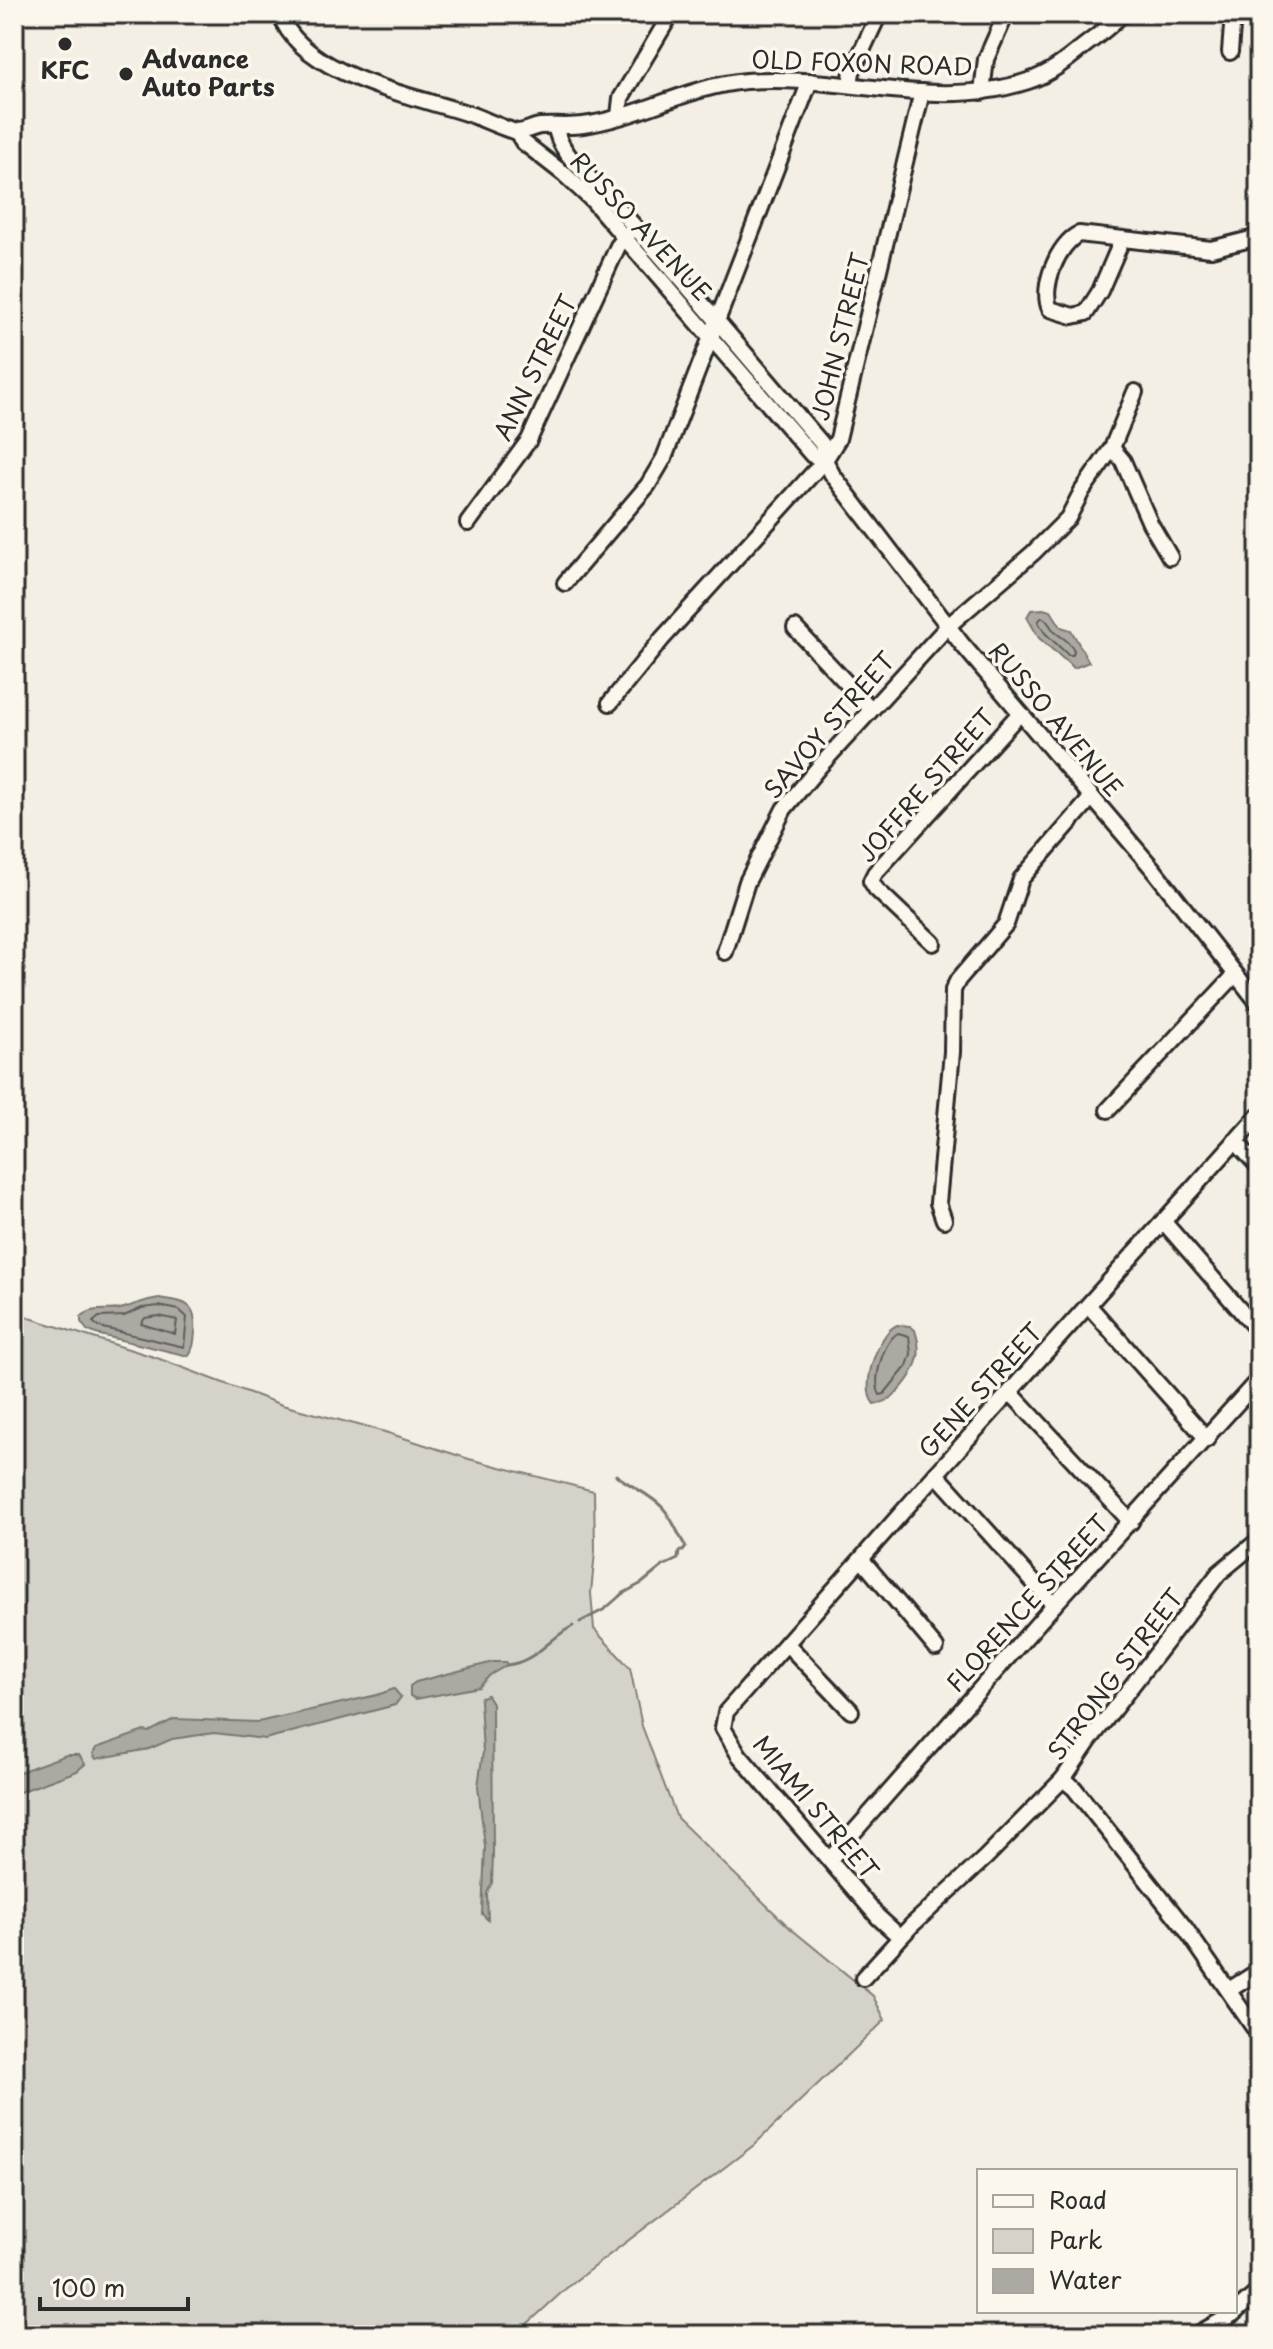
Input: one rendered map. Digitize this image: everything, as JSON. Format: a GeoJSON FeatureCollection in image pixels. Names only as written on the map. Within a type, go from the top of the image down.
{"type":"FeatureCollection","features":[{"type":"Feature","properties":{"kind":"street"},"geometry":{"type":"LineString","coordinates":[[280,14],[289,31],[304,47],[349,75],[517,132]]}},
{"type":"Feature","properties":{"kind":"street"},"geometry":{"type":"LineString","coordinates":[[619,116],[621,98],[671,14]]}},
{"type":"Feature","properties":{"kind":"street"},"geometry":{"type":"LineString","coordinates":[[850,84],[852,72],[879,14]]}},
{"type":"Feature","properties":{"kind":"street"},"geometry":{"type":"LineString","coordinates":[[982,92],[986,59],[1006,14]]}},
{"type":"Feature","properties":{"kind":"street","name":"OLD FOXON ROAD"},"geometry":{"type":"LineString","coordinates":[[517,132],[528,128],[591,124],[659,101],[721,85],[762,80],[810,81],[922,92],[982,92],[1045,74],[1126,14]]}},
{"type":"Feature","properties":{"kind":"street"},"geometry":{"type":"LineString","coordinates":[[1230,52],[1233,14]]}},
{"type":"Feature","properties":{"kind":"street"},"geometry":{"type":"LineString","coordinates":[[565,583],[648,485],[664,458],[810,81]]}},
{"type":"Feature","properties":{"kind":"street","name":"JOHN STREET"},"geometry":{"type":"LineString","coordinates":[[610,703],[662,639],[825,460],[841,430],[922,92]]}},
{"type":"Feature","properties":{"kind":"street","name":"RUSSO AVENUE"},"geometry":{"type":"LineString","coordinates":[[556,126],[556,133],[568,153],[710,337],[812,455],[825,460]]}},
{"type":"Feature","properties":{"kind":"street","name":"RUSSO AVENUE"},"geometry":{"type":"LineString","coordinates":[[517,132],[531,150],[630,232],[716,321],[822,444],[825,460],[838,483],[948,626],[1154,870],[1259,1004]]}},
{"type":"Feature","properties":{"kind":"street","name":"ANN STREET"},"geometry":{"type":"LineString","coordinates":[[468,523],[529,440],[618,246],[630,232]]}},
{"type":"Feature","properties":{"kind":"street"},"geometry":{"type":"LineString","coordinates":[[1122,240],[1086,313],[1073,316],[1050,309],[1046,300],[1047,284],[1063,245],[1079,234],[1211,249],[1251,239],[1259,240]]}},
{"type":"Feature","properties":{"kind":"street","name":"SAVOY STREET"},"geometry":{"type":"LineString","coordinates":[[725,952],[747,882],[784,809],[948,626],[1033,553],[1068,518],[1082,491],[1112,448],[1135,392]]}},
{"type":"Feature","properties":{"kind":"street"},"geometry":{"type":"LineString","coordinates":[[1112,448],[1123,461],[1150,523],[1170,557]]}},
{"type":"Feature","properties":{"kind":"street"},"geometry":{"type":"LineString","coordinates":[[795,628],[871,709]]}},
{"type":"Feature","properties":{"kind":"street","name":"JOFFRE STREET"},"geometry":{"type":"LineString","coordinates":[[933,943],[871,881],[1020,713]]}},
{"type":"Feature","properties":{"kind":"street"},"geometry":{"type":"LineString","coordinates":[[944,1220],[938,1203],[952,1052],[953,990],[1006,924],[1021,879],[1092,797]]}},
{"type":"Feature","properties":{"kind":"street"},"geometry":{"type":"LineString","coordinates":[[1108,1110],[1235,975]]}},
{"type":"Feature","properties":{"kind":"street","name":"GENE STREET"},"geometry":{"type":"LineString","coordinates":[[736,1698],[1259,1115]]}},
{"type":"Feature","properties":{"kind":"street"},"geometry":{"type":"LineString","coordinates":[[1235,1141],[1259,1167]]}},
{"type":"Feature","properties":{"kind":"street"},"geometry":{"type":"LineString","coordinates":[[1163,1221],[1259,1332]]}},
{"type":"Feature","properties":{"kind":"street"},"geometry":{"type":"LineString","coordinates":[[1089,1306],[1207,1439]]}},
{"type":"Feature","properties":{"kind":"street","name":"FLORENCE STREET"},"geometry":{"type":"LineString","coordinates":[[831,1858],[1259,1379]]}},
{"type":"Feature","properties":{"kind":"street"},"geometry":{"type":"LineString","coordinates":[[1010,1392],[1131,1522]]}},
{"type":"Feature","properties":{"kind":"street"},"geometry":{"type":"LineString","coordinates":[[936,1474],[1054,1605]]}},
{"type":"Feature","properties":{"kind":"street","name":"STRONG STREET"},"geometry":{"type":"LineString","coordinates":[[1259,1540],[1219,1573],[1096,1730],[1063,1779],[1074,1788],[1177,1918],[1259,2035]]}},
{"type":"Feature","properties":{"kind":"street"},"geometry":{"type":"LineString","coordinates":[[862,1560],[936,1648]]}},
{"type":"Feature","properties":{"kind":"street"},"geometry":{"type":"LineString","coordinates":[[787,1644],[851,1711]]}},
{"type":"Feature","properties":{"kind":"street","name":"MIAMI STREET"},"geometry":{"type":"LineString","coordinates":[[736,1698],[723,1718],[727,1738],[878,1917],[900,1937]]}},
{"type":"Feature","properties":{"kind":"street"},"geometry":{"type":"LineString","coordinates":[[863,1978],[900,1937],[985,1858],[1063,1779]]}},
{"type":"Feature","properties":{"kind":"street"},"geometry":{"type":"LineString","coordinates":[[1229,1990],[1259,1971]]}},
{"type":"Feature","properties":{"kind":"street"},"geometry":{"type":"LineString","coordinates":[[1237,2311],[1259,2292]]}},
{"type":"Feature","properties":{"kind":"street"},"geometry":{"type":"LineString","coordinates":[[1196,2335],[1234,2313]]}},
{"type":"Feature","properties":{"kind":"green space"},"geometry":{"type":"Polygon","coordinates":[[[14,1313],[157,1358],[282,1405],[594,1491],[595,1552],[591,1593],[594,1629],[630,1668],[642,1726],[677,1818],[790,1928],[873,1996],[885,2020],[754,2145],[571,2284],[515,2335],[14,2335],[14,1313]]]}},
{"type":"Feature","properties":{"kind":"water"},"geometry":{"type":"Polygon","coordinates":[[[1031,610],[1051,611],[1061,627],[1071,630],[1089,662],[1074,668],[1039,638],[1027,617],[1031,610]]]}},
{"type":"Feature","properties":{"kind":"water"},"geometry":{"type":"Polygon","coordinates":[[[159,1298],[188,1305],[194,1315],[193,1348],[188,1356],[96,1334],[87,1330],[81,1322],[81,1317],[92,1311],[121,1309],[159,1298]]]}},
{"type":"Feature","properties":{"kind":"water"},"geometry":{"type":"Polygon","coordinates":[[[897,1325],[910,1326],[915,1330],[917,1361],[900,1389],[888,1400],[874,1404],[869,1386],[873,1362],[883,1338],[897,1325]]]}},
{"type":"Feature","properties":{"kind":"water"},"geometry":{"type":"Polygon","coordinates":[[[493,1662],[506,1662],[507,1665],[490,1675],[479,1687],[416,1699],[410,1696],[410,1686],[416,1682],[493,1662]]]}},
{"type":"Feature","properties":{"kind":"water"},"geometry":{"type":"Polygon","coordinates":[[[394,1689],[401,1697],[395,1705],[265,1739],[214,1733],[172,1739],[149,1749],[96,1759],[93,1754],[96,1748],[144,1731],[149,1732],[174,1719],[258,1722],[394,1689]]]}},
{"type":"Feature","properties":{"kind":"water"},"geometry":{"type":"Polygon","coordinates":[[[487,1695],[492,1703],[493,1854],[492,1883],[487,1893],[488,1920],[482,1914],[485,1847],[478,1786],[483,1752],[480,1701],[487,1695]]]}},
{"type":"Feature","properties":{"kind":"water"},"geometry":{"type":"Polygon","coordinates":[[[66,1755],[79,1755],[85,1764],[77,1771],[14,1794],[14,1774],[66,1755]]]}},
{"type":"Feature","properties":{"kind":"waterway"},"geometry":{"type":"LineString","coordinates":[[580,1622],[605,1609],[622,1594],[678,1559],[679,1551],[686,1547],[663,1508],[616,1475]]}},
{"type":"Feature","properties":{"kind":"waterway"},"geometry":{"type":"LineString","coordinates":[[507,1665],[535,1654],[573,1626]]}},
{"type":"Feature","properties":{"kind":"place","name":"KFC"},"geometry":{"type":"Point","coordinates":[65,44]}},
{"type":"Feature","properties":{"kind":"place","name":"Advance Auto Parts"},"geometry":{"type":"Point","coordinates":[126,74]}}]}
